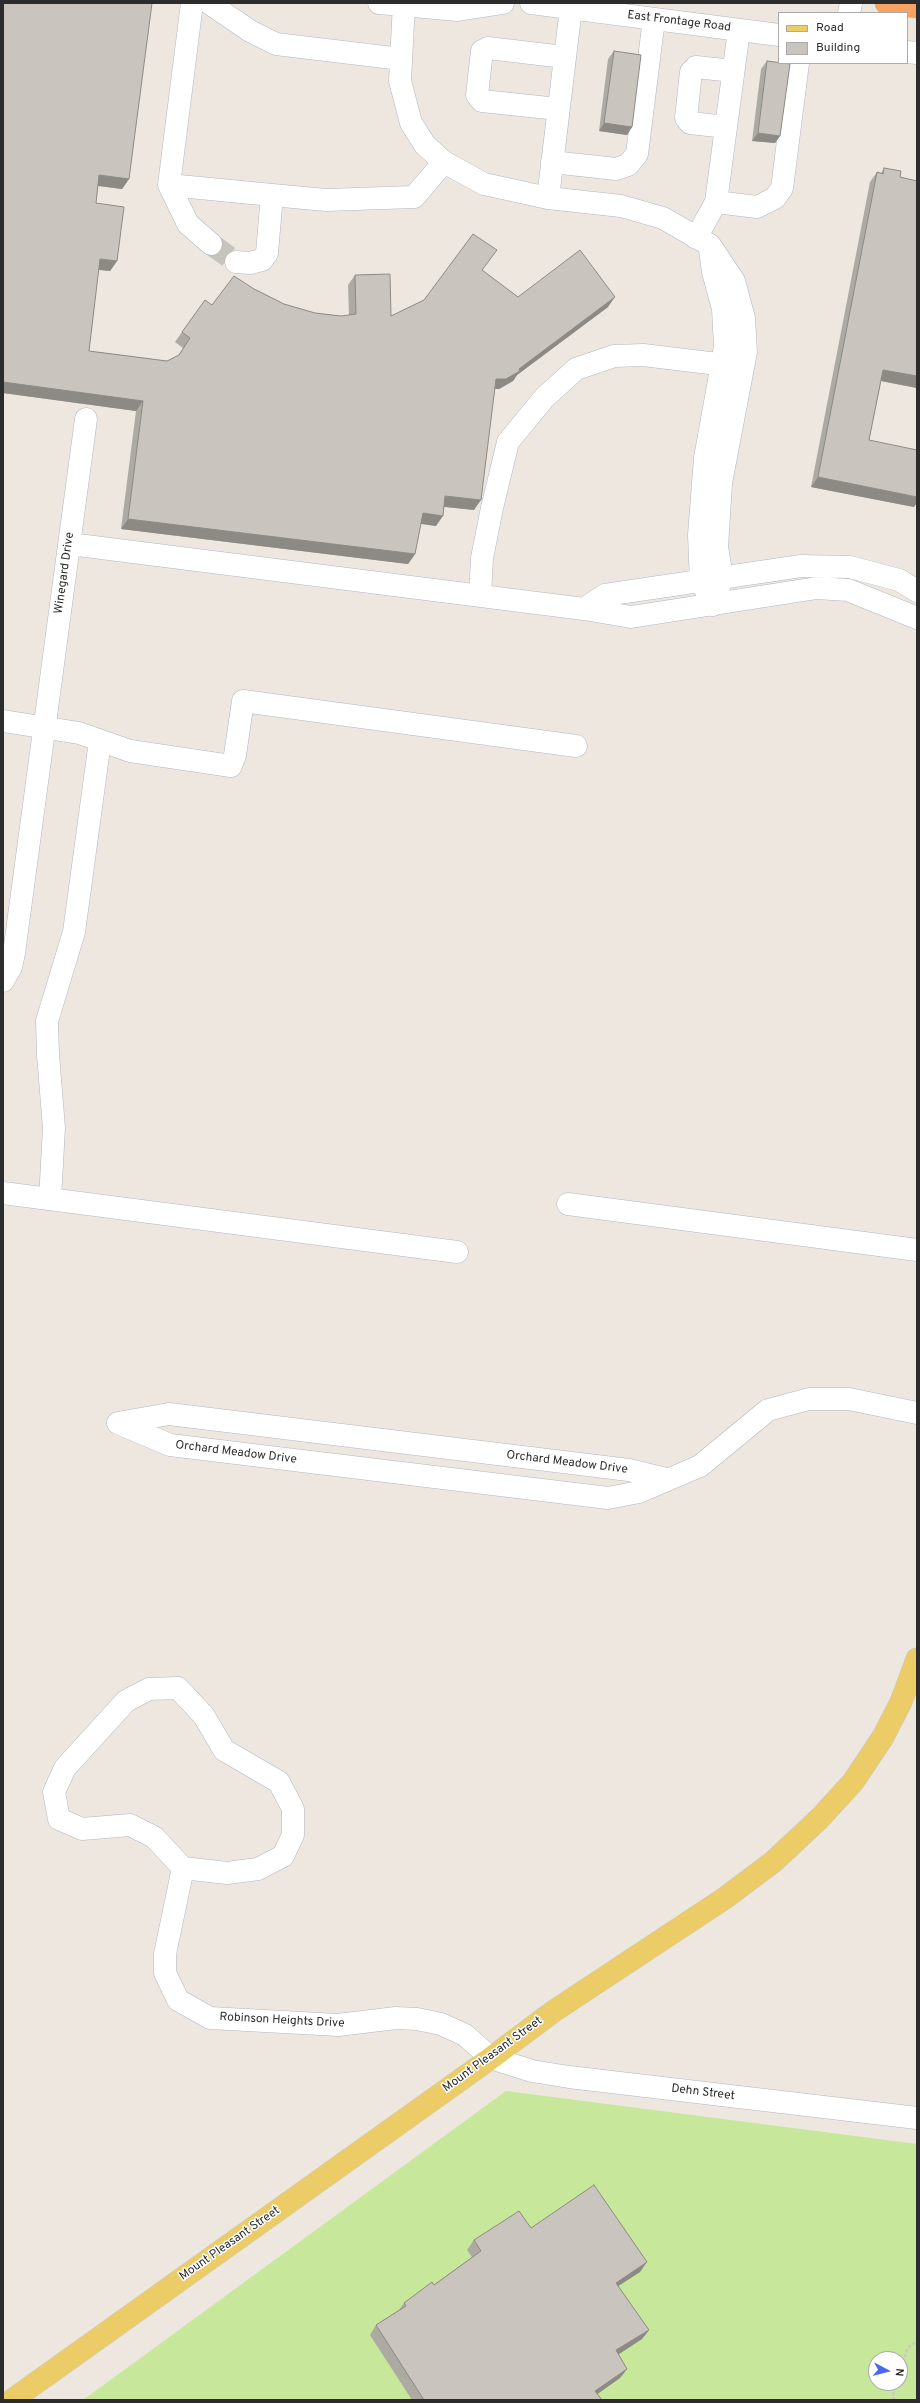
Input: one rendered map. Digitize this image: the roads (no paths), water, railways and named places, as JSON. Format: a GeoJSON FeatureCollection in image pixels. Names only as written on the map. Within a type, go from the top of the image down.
{"type":"FeatureCollection","features":[{"type":"Feature","properties":{"kind":"highway"},"geometry":{"type":"LineString","coordinates":[[886,3],[917,7]]}},
{"type":"Feature","properties":{"kind":"main road","name":"Mount Pleasant Street"},"geometry":{"type":"LineString","coordinates":[[12,2400],[491,2058],[554,2011],[725,1898],[773,1862],[819,1819],[853,1782],[883,1737],[901,1702],[917,1660]]}},
{"type":"Feature","properties":{"kind":"street"},"geometry":{"type":"LineString","coordinates":[[192,3],[169,185],[188,224],[210,244]]}},
{"type":"Feature","properties":{"kind":"street"},"geometry":{"type":"LineString","coordinates":[[209,3],[250,32],[276,44],[401,59]]}},
{"type":"Feature","properties":{"kind":"street"},"geometry":{"type":"LineString","coordinates":[[379,3],[404,4],[458,10],[503,3]]}},
{"type":"Feature","properties":{"kind":"street","name":"East Frontage Road"},"geometry":{"type":"LineString","coordinates":[[531,3],[778,35]]}},
{"type":"Feature","properties":{"kind":"street"},"geometry":{"type":"LineString","coordinates":[[404,4],[400,81],[411,123],[425,145],[444,162],[484,184],[548,198],[621,206],[663,218],[703,241],[734,281],[744,318],[746,352],[721,484],[717,520],[717,547],[722,578],[713,605]]}},
{"type":"Feature","properties":{"kind":"street"},"geometry":{"type":"LineString","coordinates":[[548,198],[570,8]]}},
{"type":"Feature","properties":{"kind":"street"},"geometry":{"type":"LineString","coordinates":[[552,162],[616,169],[628,165],[637,154],[654,19]]}},
{"type":"Feature","properties":{"kind":"street"},"geometry":{"type":"LineString","coordinates":[[713,605],[701,582],[699,534],[705,458],[725,347],[723,309],[703,241],[716,202],[739,30]]}},
{"type":"Feature","properties":{"kind":"street"},"geometry":{"type":"LineString","coordinates":[[558,109],[482,101],[477,95],[482,51],[488,48],[564,57]]}},
{"type":"Feature","properties":{"kind":"street"},"geometry":{"type":"LineString","coordinates":[[716,202],[757,207],[775,198],[782,188],[798,64]]}},
{"type":"Feature","properties":{"kind":"street"},"geometry":{"type":"LineString","coordinates":[[726,127],[690,123],[686,118],[691,72],[696,67],[733,72]]}},
{"type":"Feature","properties":{"kind":"street"},"geometry":{"type":"LineString","coordinates":[[169,185],[326,200],[414,197],[421,192],[444,162]]}},
{"type":"Feature","properties":{"kind":"street"},"geometry":{"type":"LineString","coordinates":[[236,262],[256,262],[262,260],[267,253],[272,194]]}},
{"type":"Feature","properties":{"kind":"street"},"geometry":{"type":"LineString","coordinates":[[480,596],[485,545],[508,442],[544,398],[576,369],[614,356],[643,355],[743,368]]}},
{"type":"Feature","properties":{"kind":"street","name":"Winegard Drive"},"geometry":{"type":"LineString","coordinates":[[3,981],[11,967],[14,953],[86,419]]}},
{"type":"Feature","properties":{"kind":"street"},"geometry":{"type":"LineString","coordinates":[[70,544],[584,609],[631,617],[817,588],[848,590],[917,618]]}},
{"type":"Feature","properties":{"kind":"street"},"geometry":{"type":"LineString","coordinates":[[584,609],[604,596],[801,566],[850,566],[899,580],[917,591]]}},
{"type":"Feature","properties":{"kind":"street"},"geometry":{"type":"LineString","coordinates":[[3,721],[80,732],[100,741],[130,751],[231,766],[235,755],[242,701],[576,746]]}},
{"type":"Feature","properties":{"kind":"street"},"geometry":{"type":"LineString","coordinates":[[50,1199],[54,1128],[48,1055],[47,1021],[74,932],[100,741]]}},
{"type":"Feature","properties":{"kind":"street"},"geometry":{"type":"LineString","coordinates":[[3,1193],[458,1252]]}},
{"type":"Feature","properties":{"kind":"street"},"geometry":{"type":"LineString","coordinates":[[568,1204],[917,1250]]}},
{"type":"Feature","properties":{"kind":"street","name":"Orchard Meadow Drive"},"geometry":{"type":"LineString","coordinates":[[666,1479],[629,1470],[169,1414],[118,1422],[170,1445],[608,1498],[639,1492],[666,1479],[700,1466],[768,1410],[809,1399],[849,1399],[917,1413]]}},
{"type":"Feature","properties":{"kind":"street"},"geometry":{"type":"LineString","coordinates":[[178,1688],[204,1716],[224,1750],[279,1782],[293,1809],[292,1835],[283,1856],[258,1869],[227,1873],[183,1868],[154,1837],[130,1825],[82,1829],[59,1819],[54,1792],[65,1768],[126,1701],[149,1689],[178,1688]]}},
{"type":"Feature","properties":{"kind":"street","name":"Robinson Heights Drive"},"geometry":{"type":"LineString","coordinates":[[183,1868],[165,1954],[165,1973],[178,2000],[210,2018],[338,2025],[396,2018],[417,2019],[441,2024],[464,2035],[491,2058]]}},
{"type":"Feature","properties":{"kind":"street","name":"Dehn Street"},"geometry":{"type":"LineString","coordinates":[[491,2058],[532,2071],[569,2077],[917,2118]]}},
{"type":"Feature","properties":{"kind":"tunnel"},"geometry":{"type":"LineString","coordinates":[[211,244],[236,262]]}}]}
